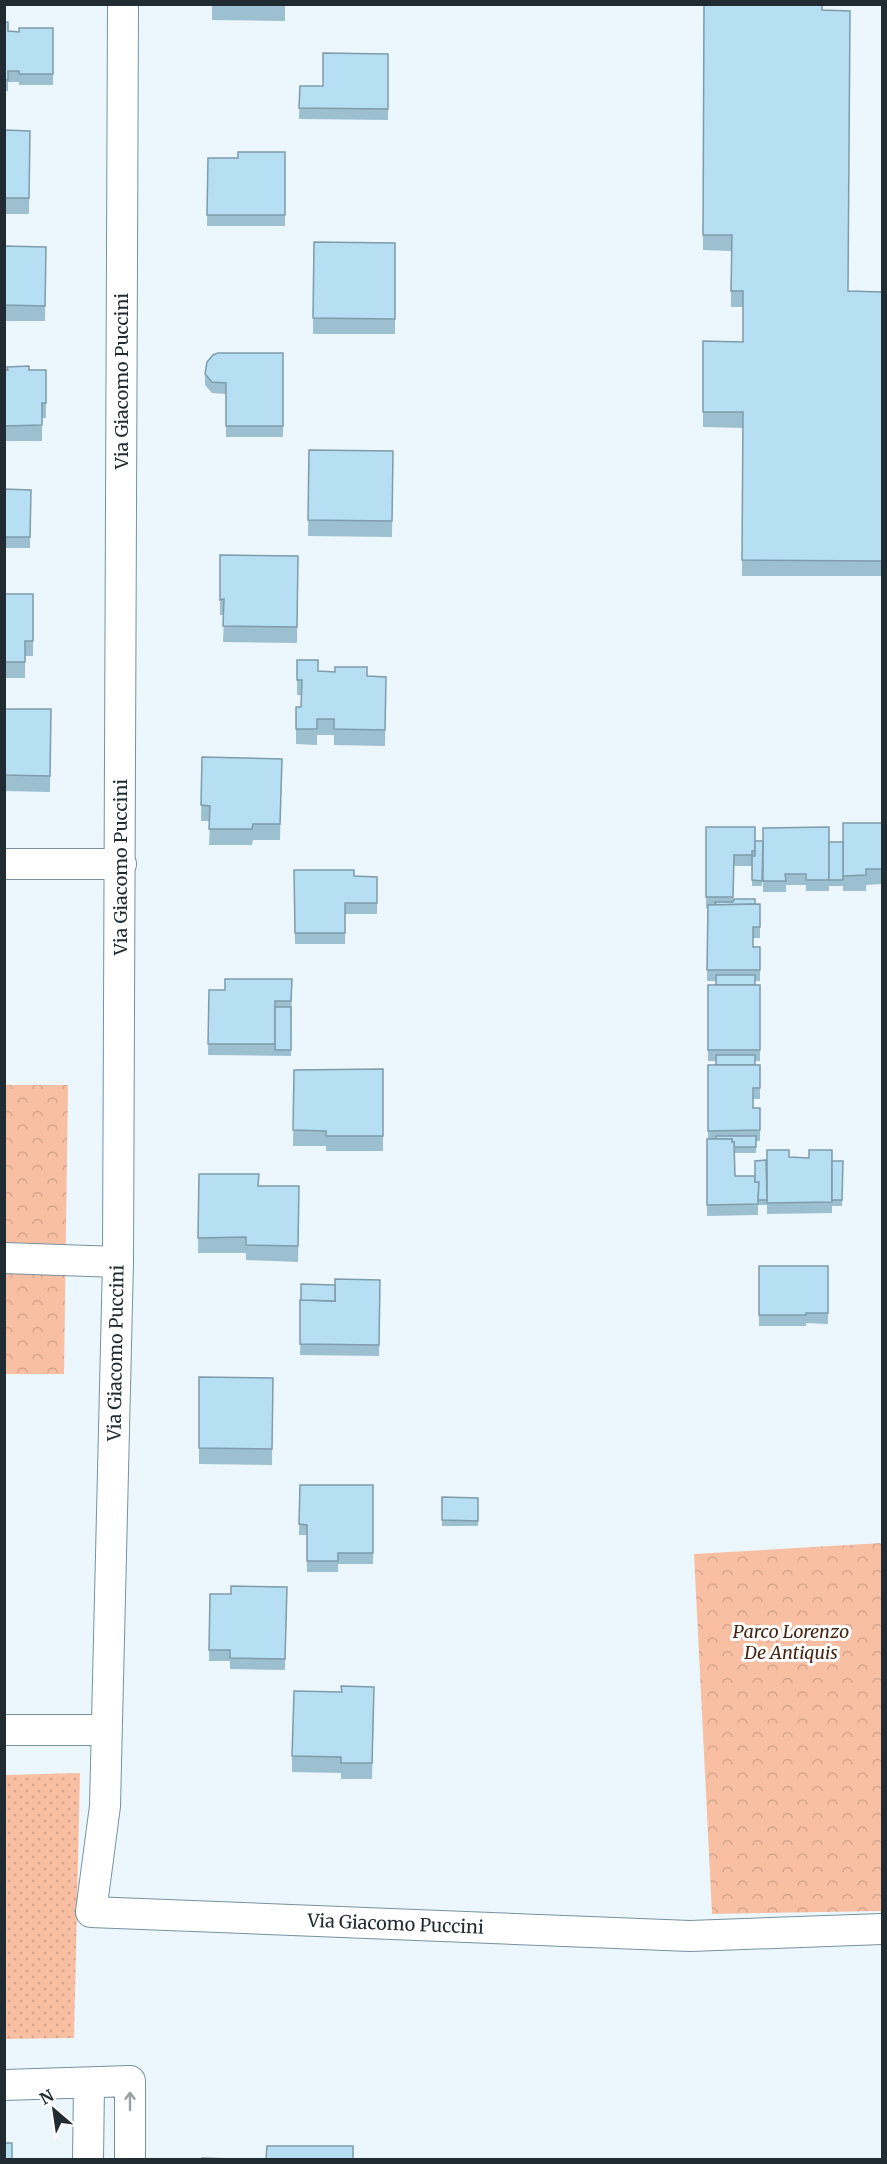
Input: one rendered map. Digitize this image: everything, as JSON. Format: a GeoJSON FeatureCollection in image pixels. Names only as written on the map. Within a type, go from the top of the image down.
{"type":"FeatureCollection","features":[{"type":"Feature","properties":{"kind":"street","name":"Via Giacomo Puccini"},"geometry":{"type":"LineString","coordinates":[[123,4],[118,1262],[105,1806],[91,1912],[690,1936],[882,1929]]}},
{"type":"Feature","properties":{"kind":"street"},"geometry":{"type":"LineString","coordinates":[[4,864],[121,864]]}},
{"type":"Feature","properties":{"kind":"street"},"geometry":{"type":"LineString","coordinates":[[4,1258],[118,1262]]}},
{"type":"Feature","properties":{"kind":"street"},"geometry":{"type":"LineString","coordinates":[[4,1730],[106,1730]]}},
{"type":"Feature","properties":{"kind":"street"},"geometry":{"type":"LineString","coordinates":[[4,2085],[130,2081],[130,2160]]}},
{"type":"Feature","properties":{"kind":"street"},"geometry":{"type":"LineString","coordinates":[[88,2160],[89,2083]]}},
{"type":"Feature","properties":{"kind":"green space"},"geometry":{"type":"Polygon","coordinates":[[[4,1085],[68,1085],[64,1374],[5,1374],[4,1085]]]}},
{"type":"Feature","properties":{"kind":"green space","name":"Parco Lorenzo De Antiquis"},"geometry":{"type":"Polygon","coordinates":[[[882,1543],[882,1911],[712,1914],[694,1554],[882,1543]]]}},
{"type":"Feature","properties":{"kind":"green space"},"geometry":{"type":"Polygon","coordinates":[[[80,1773],[74,2038],[5,2039],[5,1775],[80,1773]]]}},
{"type":"Feature","properties":{"kind":"building"},"geometry":{"type":"Polygon","coordinates":[[[212,4],[285,4],[285,5],[212,4]]]}},
{"type":"Feature","properties":{"kind":"building"},"geometry":{"type":"Polygon","coordinates":[[[704,4],[822,4],[822,10],[850,11],[848,291],[882,292],[882,561],[742,560],[743,412],[703,412],[703,341],[743,342],[743,291],[731,291],[732,235],[703,235],[704,4]]]}},
{"type":"Feature","properties":{"kind":"building"},"geometry":{"type":"Polygon","coordinates":[[[4,22],[8,22],[8,31],[19,32],[19,28],[53,28],[53,74],[19,74],[19,71],[8,71],[8,80],[4,80],[4,22]]]}},
{"type":"Feature","properties":{"kind":"building"},"geometry":{"type":"Polygon","coordinates":[[[323,53],[388,54],[388,109],[299,108],[300,86],[323,86],[323,53]]]}},
{"type":"Feature","properties":{"kind":"building"},"geometry":{"type":"Polygon","coordinates":[[[4,130],[30,131],[29,198],[4,198],[4,130]]]}},
{"type":"Feature","properties":{"kind":"building"},"geometry":{"type":"Polygon","coordinates":[[[238,152],[285,152],[285,215],[207,215],[208,158],[238,158],[238,152]]]}},
{"type":"Feature","properties":{"kind":"building"},"geometry":{"type":"Polygon","coordinates":[[[314,242],[395,243],[395,319],[313,318],[314,242]]]}},
{"type":"Feature","properties":{"kind":"building"},"geometry":{"type":"Polygon","coordinates":[[[4,246],[46,247],[45,306],[4,305],[4,246]]]}},
{"type":"Feature","properties":{"kind":"building"},"geometry":{"type":"Polygon","coordinates":[[[218,353],[283,353],[283,426],[226,426],[226,383],[212,382],[205,374],[207,362],[218,353]]]}},
{"type":"Feature","properties":{"kind":"building"},"geometry":{"type":"Polygon","coordinates":[[[29,366],[29,370],[46,370],[46,403],[42,403],[42,425],[4,426],[4,370],[8,370],[7,367],[29,366]]]}},
{"type":"Feature","properties":{"kind":"building"},"geometry":{"type":"Polygon","coordinates":[[[309,450],[393,451],[392,521],[308,520],[309,450]]]}},
{"type":"Feature","properties":{"kind":"building"},"geometry":{"type":"Polygon","coordinates":[[[4,489],[31,490],[30,537],[4,537],[4,489]]]}},
{"type":"Feature","properties":{"kind":"building"},"geometry":{"type":"Polygon","coordinates":[[[220,555],[298,556],[297,627],[223,626],[224,599],[220,600],[220,555]]]}},
{"type":"Feature","properties":{"kind":"building"},"geometry":{"type":"Polygon","coordinates":[[[4,594],[33,594],[33,641],[25,641],[25,662],[4,662],[4,594]]]}},
{"type":"Feature","properties":{"kind":"building"},"geometry":{"type":"Polygon","coordinates":[[[297,660],[318,660],[318,671],[335,672],[335,667],[367,667],[367,676],[386,677],[385,730],[334,729],[334,719],[317,719],[317,729],[296,729],[296,707],[301,707],[302,680],[297,680],[297,660]]]}},
{"type":"Feature","properties":{"kind":"building"},"geometry":{"type":"Polygon","coordinates":[[[4,709],[51,709],[50,776],[4,775],[4,709]]]}},
{"type":"Feature","properties":{"kind":"building"},"geometry":{"type":"Polygon","coordinates":[[[202,757],[282,759],[280,824],[253,824],[252,829],[209,829],[210,806],[201,805],[202,757]]]}},
{"type":"Feature","properties":{"kind":"building"},"geometry":{"type":"Polygon","coordinates":[[[843,823],[882,823],[882,869],[866,869],[866,875],[843,876],[843,823]]]}},
{"type":"Feature","properties":{"kind":"building"},"geometry":{"type":"Polygon","coordinates":[[[706,827],[755,827],[755,851],[752,851],[752,855],[734,855],[733,897],[706,897],[706,827]]]}},
{"type":"Feature","properties":{"kind":"building"},"geometry":{"type":"Polygon","coordinates":[[[829,827],[829,880],[806,880],[806,874],[785,874],[786,881],[763,881],[763,828],[829,827]]]}},
{"type":"Feature","properties":{"kind":"building"},"geometry":{"type":"Polygon","coordinates":[[[755,841],[763,841],[762,881],[752,880],[752,856],[755,856],[755,841]]]}},
{"type":"Feature","properties":{"kind":"building"},"geometry":{"type":"Polygon","coordinates":[[[829,842],[843,842],[843,880],[829,880],[829,842]]]}},
{"type":"Feature","properties":{"kind":"building"},"geometry":{"type":"Polygon","coordinates":[[[294,870],[354,870],[354,876],[377,877],[377,903],[345,903],[345,933],[295,933],[294,870]]]}},
{"type":"Feature","properties":{"kind":"building"},"geometry":{"type":"Polygon","coordinates":[[[734,899],[755,899],[755,904],[716,905],[715,902],[733,902],[734,899]]]}},
{"type":"Feature","properties":{"kind":"building"},"geometry":{"type":"Polygon","coordinates":[[[760,904],[760,927],[753,927],[753,947],[760,947],[760,970],[707,970],[708,905],[760,904]]]}},
{"type":"Feature","properties":{"kind":"building"},"geometry":{"type":"Polygon","coordinates":[[[716,975],[755,975],[755,985],[716,985],[716,975]]]}},
{"type":"Feature","properties":{"kind":"building"},"geometry":{"type":"Polygon","coordinates":[[[225,979],[292,979],[291,1001],[275,1001],[275,1044],[208,1044],[209,990],[225,990],[225,979]]]}},
{"type":"Feature","properties":{"kind":"building"},"geometry":{"type":"Polygon","coordinates":[[[708,985],[760,985],[760,1050],[708,1050],[708,985]]]}},
{"type":"Feature","properties":{"kind":"building"},"geometry":{"type":"Polygon","coordinates":[[[275,1007],[291,1007],[291,1050],[275,1050],[275,1007]]]}},
{"type":"Feature","properties":{"kind":"building"},"geometry":{"type":"Polygon","coordinates":[[[716,1055],[755,1055],[755,1065],[716,1065],[716,1055]]]}},
{"type":"Feature","properties":{"kind":"building"},"geometry":{"type":"Polygon","coordinates":[[[708,1065],[760,1065],[760,1088],[753,1088],[753,1108],[760,1108],[760,1130],[708,1131],[708,1065]]]}},
{"type":"Feature","properties":{"kind":"building"},"geometry":{"type":"Polygon","coordinates":[[[383,1069],[383,1136],[326,1136],[326,1131],[293,1130],[294,1070],[383,1069]]]}},
{"type":"Feature","properties":{"kind":"building"},"geometry":{"type":"Polygon","coordinates":[[[716,1136],[756,1136],[756,1147],[734,1147],[732,1139],[716,1139],[716,1136]]]}},
{"type":"Feature","properties":{"kind":"building"},"geometry":{"type":"Polygon","coordinates":[[[707,1139],[732,1139],[735,1176],[755,1176],[755,1182],[759,1182],[758,1204],[707,1205],[707,1139]]]}},
{"type":"Feature","properties":{"kind":"building"},"geometry":{"type":"Polygon","coordinates":[[[767,1150],[789,1150],[789,1157],[809,1158],[809,1150],[832,1150],[832,1202],[767,1203],[767,1150]]]}},
{"type":"Feature","properties":{"kind":"building"},"geometry":{"type":"Polygon","coordinates":[[[766,1160],[767,1200],[758,1200],[759,1182],[755,1182],[755,1161],[766,1160]]]}},
{"type":"Feature","properties":{"kind":"building"},"geometry":{"type":"Polygon","coordinates":[[[832,1161],[843,1161],[842,1200],[832,1200],[832,1161]]]}},
{"type":"Feature","properties":{"kind":"building"},"geometry":{"type":"Polygon","coordinates":[[[199,1174],[259,1174],[258,1186],[299,1186],[298,1246],[246,1245],[246,1237],[198,1238],[199,1174]]]}},
{"type":"Feature","properties":{"kind":"building"},"geometry":{"type":"Polygon","coordinates":[[[759,1266],[828,1266],[828,1313],[759,1315],[759,1266]]]}},
{"type":"Feature","properties":{"kind":"building"},"geometry":{"type":"Polygon","coordinates":[[[335,1279],[380,1280],[379,1345],[300,1344],[300,1300],[335,1301],[335,1279]]]}},
{"type":"Feature","properties":{"kind":"building"},"geometry":{"type":"Polygon","coordinates":[[[301,1284],[335,1285],[335,1301],[301,1300],[301,1284]]]}},
{"type":"Feature","properties":{"kind":"building"},"geometry":{"type":"Polygon","coordinates":[[[199,1377],[273,1378],[272,1449],[199,1448],[199,1377]]]}},
{"type":"Feature","properties":{"kind":"building"},"geometry":{"type":"Polygon","coordinates":[[[300,1485],[373,1485],[373,1553],[338,1553],[338,1561],[307,1561],[307,1525],[299,1524],[300,1485]]]}},
{"type":"Feature","properties":{"kind":"building"},"geometry":{"type":"Polygon","coordinates":[[[442,1497],[478,1498],[478,1521],[442,1520],[442,1497]]]}},
{"type":"Feature","properties":{"kind":"building"},"geometry":{"type":"Polygon","coordinates":[[[231,1586],[287,1587],[285,1659],[230,1658],[230,1650],[209,1650],[210,1594],[231,1594],[231,1586]]]}},
{"type":"Feature","properties":{"kind":"building"},"geometry":{"type":"Polygon","coordinates":[[[341,1686],[374,1687],[372,1763],[341,1763],[341,1757],[292,1756],[294,1691],[342,1692],[341,1686]]]}},
{"type":"Feature","properties":{"kind":"building"},"geometry":{"type":"Polygon","coordinates":[[[4,2143],[12,2143],[12,2160],[4,2160],[4,2143]]]}},
{"type":"Feature","properties":{"kind":"building"},"geometry":{"type":"Polygon","coordinates":[[[267,2146],[353,2146],[353,2160],[266,2160],[267,2146]]]}},
{"type":"Feature","properties":{"kind":"building"},"geometry":{"type":"Polygon","coordinates":[[[202,2158],[263,2160],[202,2160],[202,2158]]]}}]}
